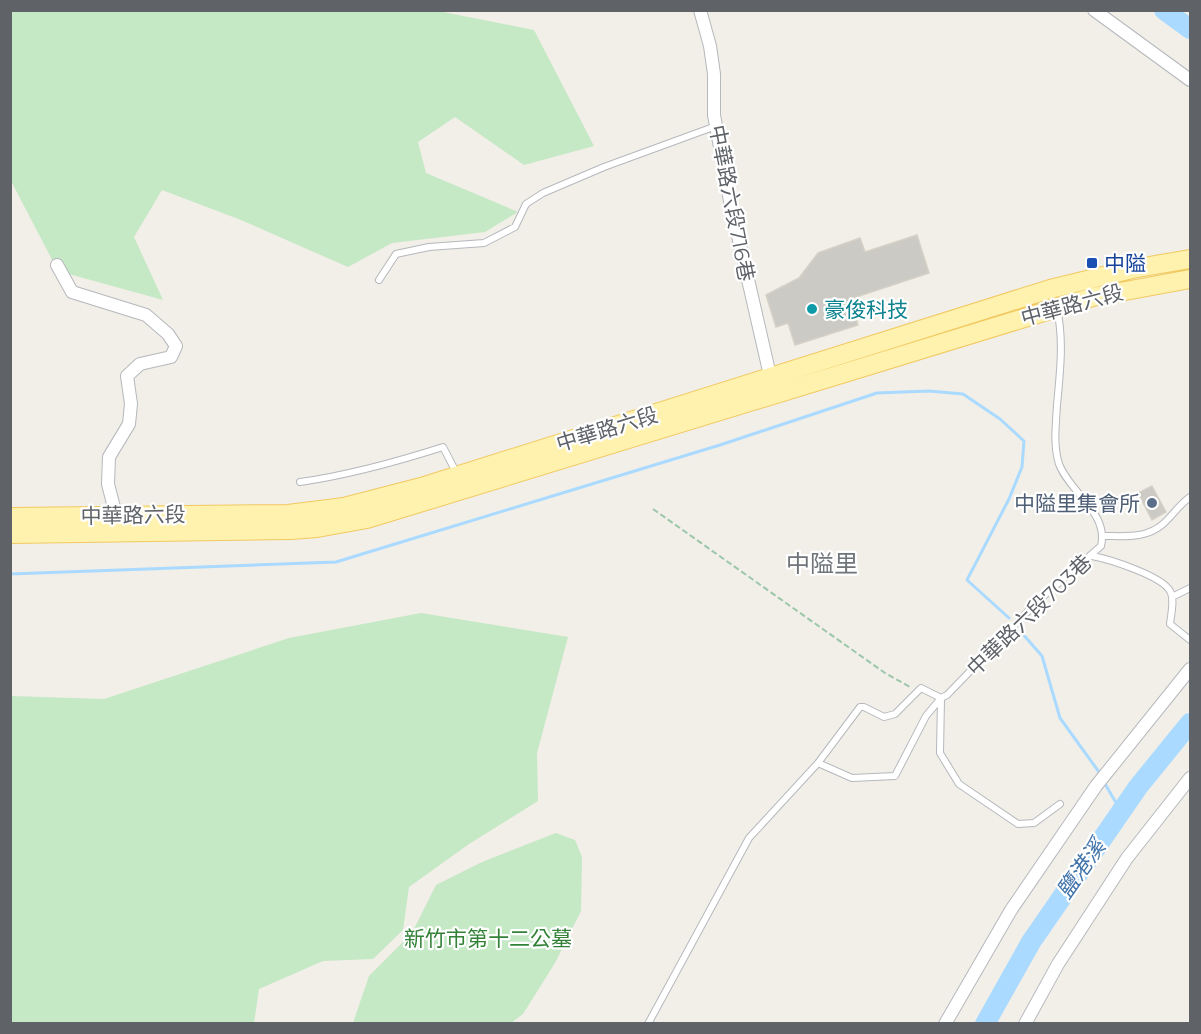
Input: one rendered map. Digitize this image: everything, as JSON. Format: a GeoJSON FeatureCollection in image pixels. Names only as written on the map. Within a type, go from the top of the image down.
{"type":"FeatureCollection","features":[{"type":"Feature","properties":{"kind":"main road","name":"中華路六段"},"geometry":{"type":"LineString","coordinates":[[10,534],[262,531],[345,524],[428,502],[773,386],[1050,289],[1132,268],[1191,259]]}},
{"type":"Feature","properties":{"kind":"main road","name":"中華路六段"},"geometry":{"type":"LineString","coordinates":[[10,517],[256,515],[344,507],[1112,293],[1191,279]]}},
{"type":"Feature","properties":{"kind":"street","name":"中華路六段716巷"},"geometry":{"type":"LineString","coordinates":[[700,10],[710,46],[716,126],[730,201],[773,386]]}},
{"type":"Feature","properties":{"kind":"street"},"geometry":{"type":"LineString","coordinates":[[1094,10],[1191,80]]}},
{"type":"Feature","properties":{"kind":"street"},"geometry":{"type":"LineString","coordinates":[[57,265],[72,292],[146,315],[168,334],[176,346],[171,357],[140,363],[127,376],[131,404],[129,424],[109,457],[108,484],[116,515]]}},
{"type":"Feature","properties":{"kind":"street"},"geometry":{"type":"LineString","coordinates":[[945,1023],[1011,910],[1096,786],[1191,669]]}},
{"type":"Feature","properties":{"kind":"street"},"geometry":{"type":"LineString","coordinates":[[1025,1023],[1058,964],[1127,858],[1191,778]]}},
{"type":"Feature","properties":{"kind":"lane"},"geometry":{"type":"LineString","coordinates":[[379,280],[396,254],[429,247],[484,243],[515,227],[526,204],[543,193],[604,167],[716,126]]}},
{"type":"Feature","properties":{"kind":"lane","name":"中華路六段703巷"},"geometry":{"type":"LineString","coordinates":[[818,763],[852,778],[895,776],[926,716],[941,698],[947,695],[1065,575],[1092,556],[1101,546],[1102,527],[1070,483],[1060,465],[1055,447],[1060,326],[1057,308],[1050,289]]}},
{"type":"Feature","properties":{"kind":"lane"},"geometry":{"type":"LineString","coordinates":[[300,482],[386,466],[443,447],[457,476]]}},
{"type":"Feature","properties":{"kind":"lane"},"geometry":{"type":"LineString","coordinates":[[1103,536],[1139,536],[1162,525],[1179,505],[1191,497]]}},
{"type":"Feature","properties":{"kind":"lane"},"geometry":{"type":"LineString","coordinates":[[1092,556],[1150,576],[1165,585],[1172,597],[1170,624],[1191,640]]}},
{"type":"Feature","properties":{"kind":"lane"},"geometry":{"type":"LineString","coordinates":[[1172,597],[1191,588]]}},
{"type":"Feature","properties":{"kind":"lane"},"geometry":{"type":"LineString","coordinates":[[648,1023],[749,838],[818,763],[860,707],[884,717],[895,714],[921,688],[941,698],[940,753],[959,784],[1018,824],[1034,823],[1060,804]]}},
{"type":"Feature","properties":{"kind":"path"},"geometry":{"type":"LineString","coordinates":[[653,509],[885,673],[918,691]]}},
{"type":"Feature","properties":{"kind":"green space"},"geometry":{"type":"Polygon","coordinates":[[[433,10],[534,30],[594,146],[524,165],[455,117],[418,142],[426,173],[518,212],[485,232],[392,243],[348,267],[241,220],[162,190],[134,237],[163,300],[58,271],[11,181],[10,11],[433,10]]]}},
{"type":"Feature","properties":{"kind":"green space"},"geometry":{"type":"Polygon","coordinates":[[[421,613],[568,637],[537,753],[538,801],[469,844],[409,887],[403,930],[373,959],[323,961],[259,989],[254,1023],[11,1022],[11,696],[104,699],[289,638],[421,613]]]}},
{"type":"Feature","properties":{"kind":"green space","name":"新竹市第十二公墓"},"geometry":{"type":"Polygon","coordinates":[[[556,833],[575,840],[582,857],[581,911],[555,963],[523,1014],[511,1023],[353,1023],[369,976],[412,933],[436,885],[482,862],[556,833]]]}},
{"type":"Feature","properties":{"kind":"building"},"geometry":{"type":"Polygon","coordinates":[[[917,235],[929,273],[850,299],[858,325],[795,345],[788,323],[776,327],[766,295],[799,278],[818,253],[860,238],[865,252],[917,235]]]}},
{"type":"Feature","properties":{"kind":"building","name":"中隘里集會所"},"geometry":{"type":"Polygon","coordinates":[[[1152,486],[1166,512],[1152,520],[1138,493],[1152,486]]]}},
{"type":"Feature","properties":{"kind":"waterway","name":"鹽港溪"},"geometry":{"type":"LineString","coordinates":[[1164,10],[1190,29]]}},
{"type":"Feature","properties":{"kind":"waterway"},"geometry":{"type":"LineString","coordinates":[[10,574],[336,562],[720,445],[877,393],[929,391],[963,394],[1000,419],[1024,441],[1022,467],[1009,499],[967,580],[1009,618]]}},
{"type":"Feature","properties":{"kind":"waterway"},"geometry":{"type":"LineString","coordinates":[[1021,632],[1042,656],[1060,718],[1099,772]]}},
{"type":"Feature","properties":{"kind":"waterway","name":"鹽港溪"},"geometry":{"type":"LineString","coordinates":[[985,1024],[1031,942],[1138,787],[1190,723]]}},
{"type":"Feature","properties":{"kind":"waterway"},"geometry":{"type":"LineString","coordinates":[[1105,784],[1121,811]]}},
{"type":"Feature","properties":{"kind":"place","name":"中隘"},"geometry":{"type":"Point","coordinates":[1092,263]}},
{"type":"Feature","properties":{"kind":"place","name":"豪俊科技"},"geometry":{"type":"Point","coordinates":[812,309]}},
{"type":"Feature","properties":{"kind":"place","name":"中隘里集會所"},"geometry":{"type":"Point","coordinates":[1152,503]}},
{"type":"Feature","properties":{"kind":"district","name":"中隘里"},"geometry":{"type":"Point","coordinates":[822,563]}}]}
